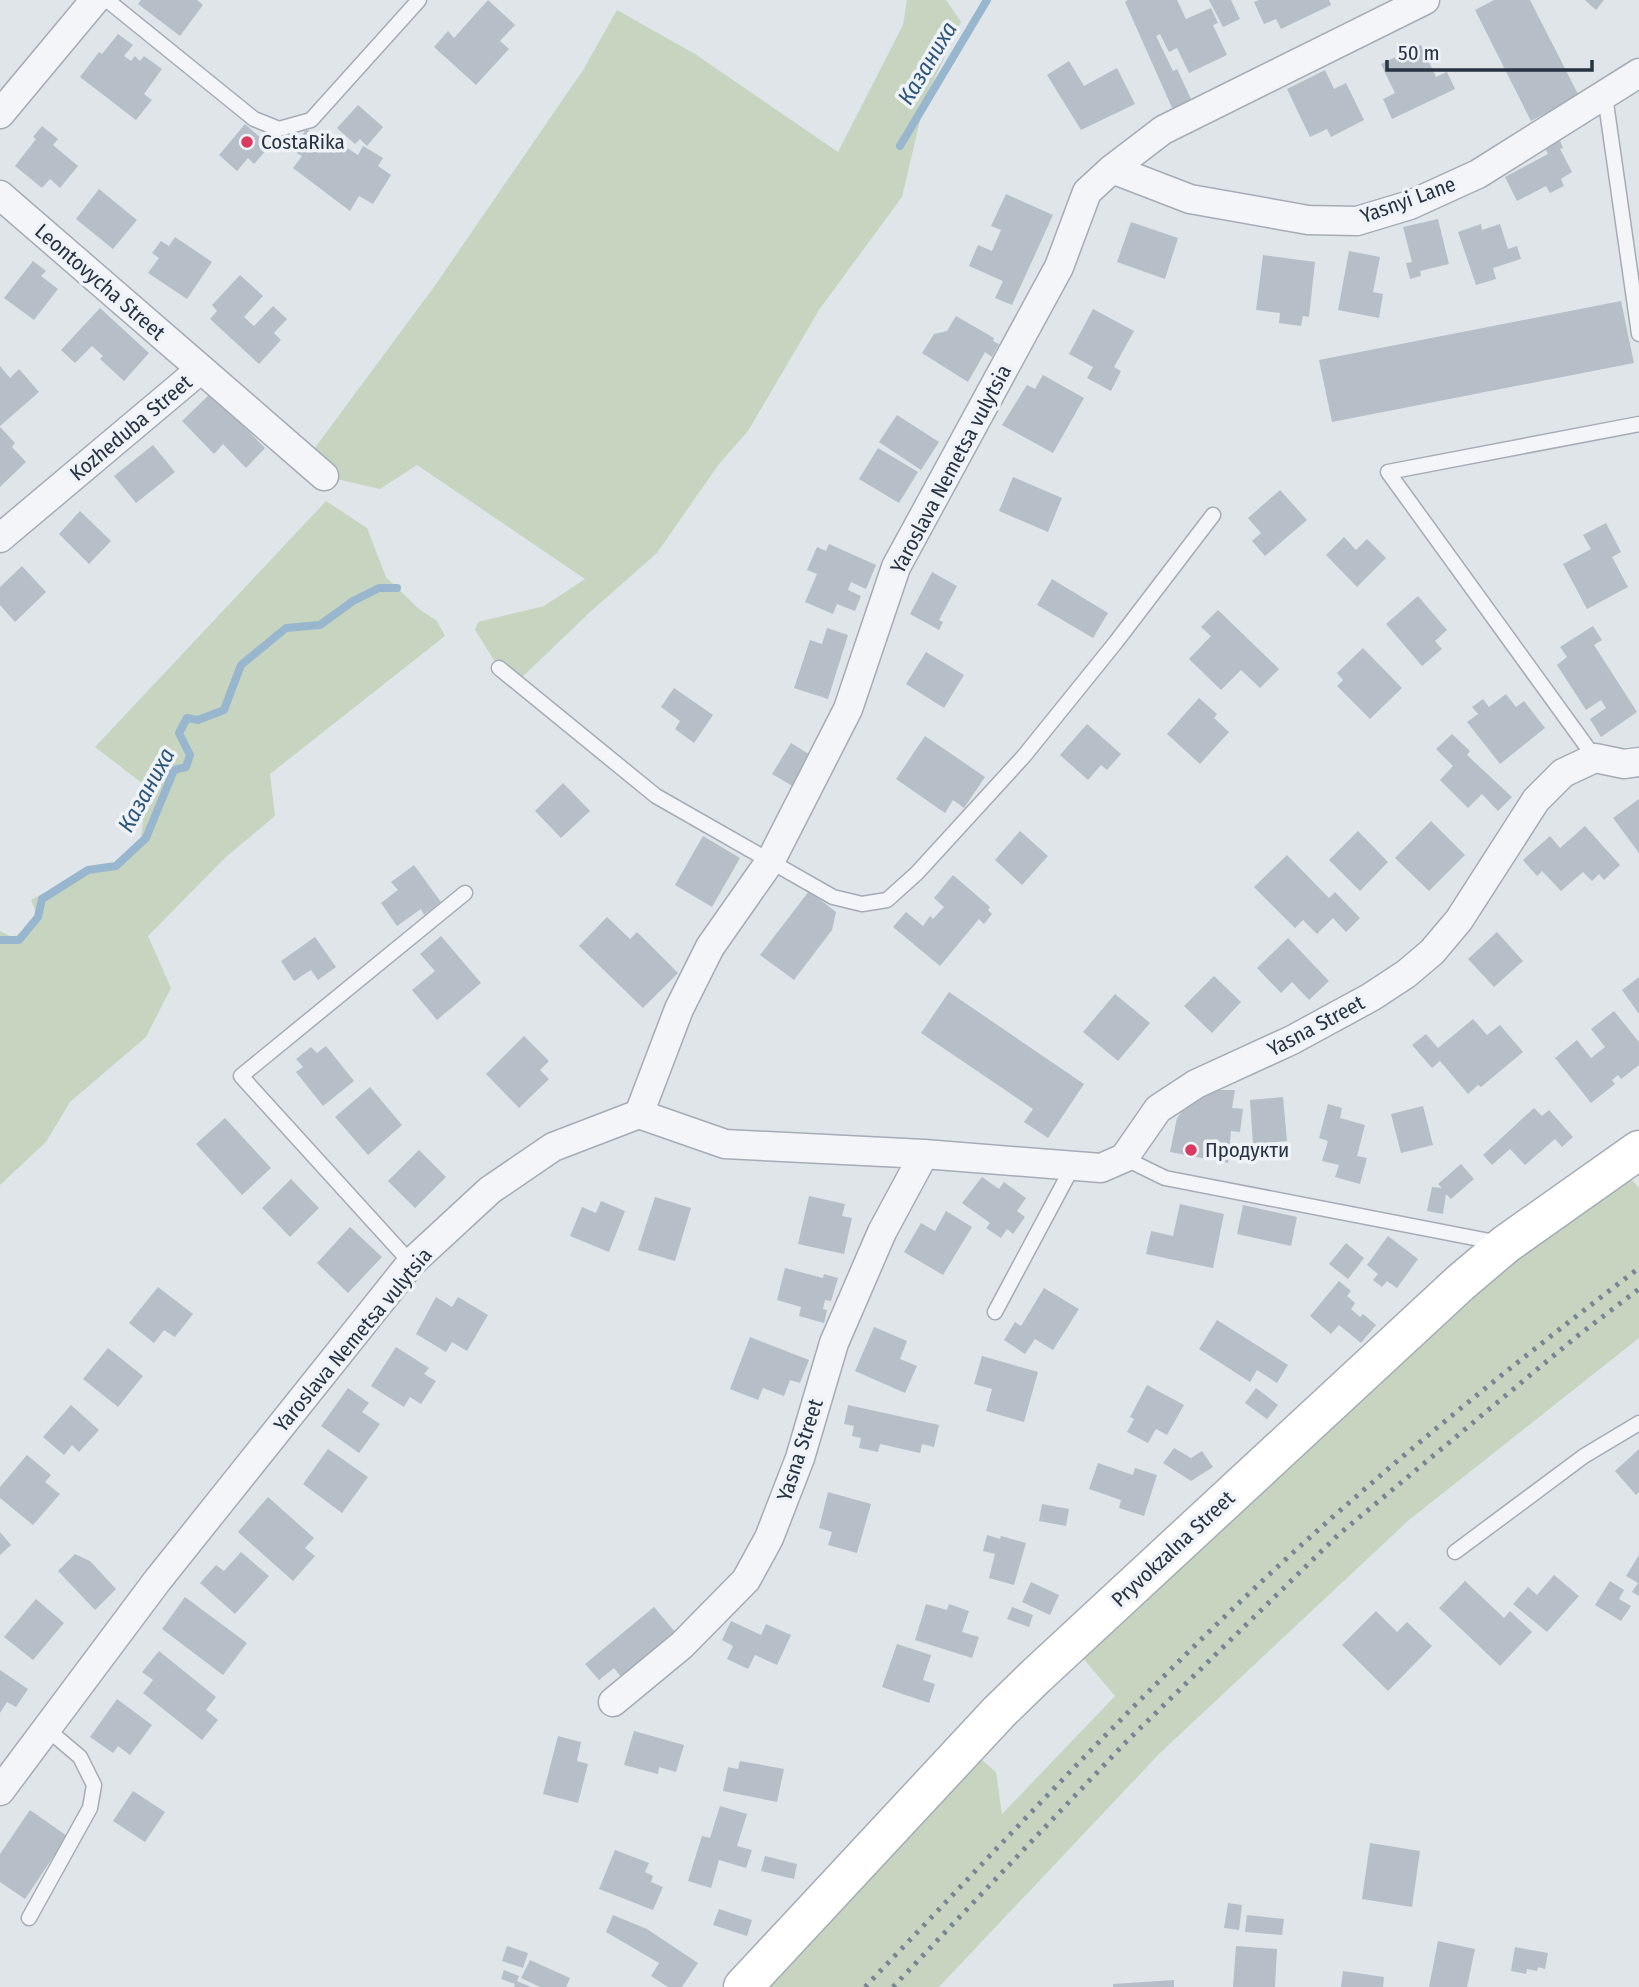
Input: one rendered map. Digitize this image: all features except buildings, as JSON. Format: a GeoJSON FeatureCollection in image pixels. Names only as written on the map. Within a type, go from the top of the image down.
{"type":"FeatureCollection","features":[{"type":"Feature","properties":{"kind":"street"},"geometry":{"type":"LineString","coordinates":[[0,114],[95,0]]}},
{"type":"Feature","properties":{"kind":"street","name":"Yaroslava Nemetsa vulytsia"},"geometry":{"type":"LineString","coordinates":[[0,1791],[157,1581],[411,1264],[490,1190],[552,1147],[639,1114],[679,1009],[710,947],[771,860],[848,709],[897,567],[1059,267],[1087,192],[1163,130],[1424,0]]}},
{"type":"Feature","properties":{"kind":"street","name":"Yasnyi Lane"},"geometry":{"type":"LineString","coordinates":[[1112,169],[1190,199],[1308,220],[1357,221],[1410,205],[1478,174],[1639,73]]}},
{"type":"Feature","properties":{"kind":"street","name":"Leontovycha Street"},"geometry":{"type":"LineString","coordinates":[[0,195],[201,369]]}},
{"type":"Feature","properties":{"kind":"street","name":"Kozheduba Street"},"geometry":{"type":"LineString","coordinates":[[0,538],[201,369],[324,476]]}},
{"type":"Feature","properties":{"kind":"street"},"geometry":{"type":"LineString","coordinates":[[1595,758],[1624,764],[1639,762]]}},
{"type":"Feature","properties":{"kind":"street","name":"Yasna Street"},"geometry":{"type":"LineString","coordinates":[[1124,1158],[1158,1109],[1196,1084],[1292,1040],[1371,997],[1406,974],[1432,952],[1460,920],[1536,800],[1563,773],[1595,758]]}},
{"type":"Feature","properties":{"kind":"street"},"geometry":{"type":"LineString","coordinates":[[639,1114],[725,1143],[924,1154],[1101,1168],[1124,1158]]}},
{"type":"Feature","properties":{"kind":"street","name":"Pryvokzalna Street"},"geometry":{"type":"LineString","coordinates":[[743,1987],[999,1712],[1412,1326],[1506,1244],[1639,1150]]}},
{"type":"Feature","properties":{"kind":"street","name":"Yasna Street"},"geometry":{"type":"LineString","coordinates":[[613,1702],[682,1645],[746,1580],[769,1538],[800,1458],[834,1343],[882,1232],[924,1154]]}},
{"type":"Feature","properties":{"kind":"lane"},"geometry":{"type":"LineString","coordinates":[[107,0],[254,119],[279,129],[311,120],[419,0]]}},
{"type":"Feature","properties":{"kind":"lane"},"geometry":{"type":"LineString","coordinates":[[1605,96],[1639,334]]}},
{"type":"Feature","properties":{"kind":"lane"},"geometry":{"type":"LineString","coordinates":[[1595,758],[1388,472],[1639,424]]}},
{"type":"Feature","properties":{"kind":"lane"},"geometry":{"type":"LineString","coordinates":[[499,668],[656,796],[833,897],[863,904],[887,900],[917,873],[1024,755],[1116,642],[1213,515]]}},
{"type":"Feature","properties":{"kind":"lane"},"geometry":{"type":"LineString","coordinates":[[411,1264],[241,1076],[465,893]]}},
{"type":"Feature","properties":{"kind":"lane"},"geometry":{"type":"LineString","coordinates":[[1124,1158],[1166,1178],[1506,1244]]}},
{"type":"Feature","properties":{"kind":"lane"},"geometry":{"type":"LineString","coordinates":[[995,1312],[1073,1166]]}},
{"type":"Feature","properties":{"kind":"lane"},"geometry":{"type":"LineString","coordinates":[[1455,1552],[1584,1457],[1639,1423]]}},
{"type":"Feature","properties":{"kind":"lane"},"geometry":{"type":"LineString","coordinates":[[29,1918],[90,1808],[94,1785],[80,1757],[47,1728]]}},
{"type":"Feature","properties":{"kind":"green space"},"geometry":{"type":"Polygon","coordinates":[[[907,0],[946,0],[961,22],[925,99],[902,197],[819,310],[748,431],[719,464],[657,553],[516,683],[499,668],[475,630],[478,622],[544,606],[585,579],[417,465],[380,489],[324,476],[306,460],[436,284],[583,70],[617,10],[695,54],[838,152],[903,25],[907,0]]]}},
{"type":"Feature","properties":{"kind":"green space"},"geometry":{"type":"Polygon","coordinates":[[[326,501],[367,528],[386,577],[419,609],[437,621],[445,636],[270,774],[275,816],[226,857],[148,936],[171,988],[146,1037],[70,1102],[46,1142],[0,1185],[0,931],[14,938],[38,917],[31,900],[97,865],[116,866],[141,838],[147,787],[95,747],[326,501]]]}},
{"type":"Feature","properties":{"kind":"green space"},"geometry":{"type":"Polygon","coordinates":[[[1618,1164],[1639,1188],[1639,1338],[1409,1520],[1160,1753],[939,1987],[743,1987],[966,1746],[996,1772],[1002,1814],[1115,1696],[1071,1644],[1618,1164]]]}},
{"type":"Feature","properties":{"kind":"waterway","name":"Казаниха"},"geometry":{"type":"LineString","coordinates":[[900,146],[987,0]]}},
{"type":"Feature","properties":{"kind":"waterway","name":"Казаниха"},"geometry":{"type":"LineString","coordinates":[[0,940],[19,940],[38,917],[42,899],[88,870],[116,866],[146,838],[174,770],[186,767],[190,755],[179,733],[187,718],[198,720],[224,710],[241,665],[286,628],[320,625],[353,601],[379,588],[397,588]]}},
{"type":"Feature","properties":{"kind":"railway"},"geometry":{"type":"LineString","coordinates":[[865,1987],[1127,1713],[1267,1577],[1422,1440],[1639,1268]]}},
{"type":"Feature","properties":{"kind":"railway"},"geometry":{"type":"LineString","coordinates":[[893,1987],[1126,1742],[1338,1535],[1576,1337],[1639,1289]]}},
{"type":"Feature","properties":{"kind":"place","name":"CostaRika"},"geometry":{"type":"Point","coordinates":[247,142]}},
{"type":"Feature","properties":{"kind":"place","name":"Продукти"},"geometry":{"type":"Point","coordinates":[1191,1150]}}]}
